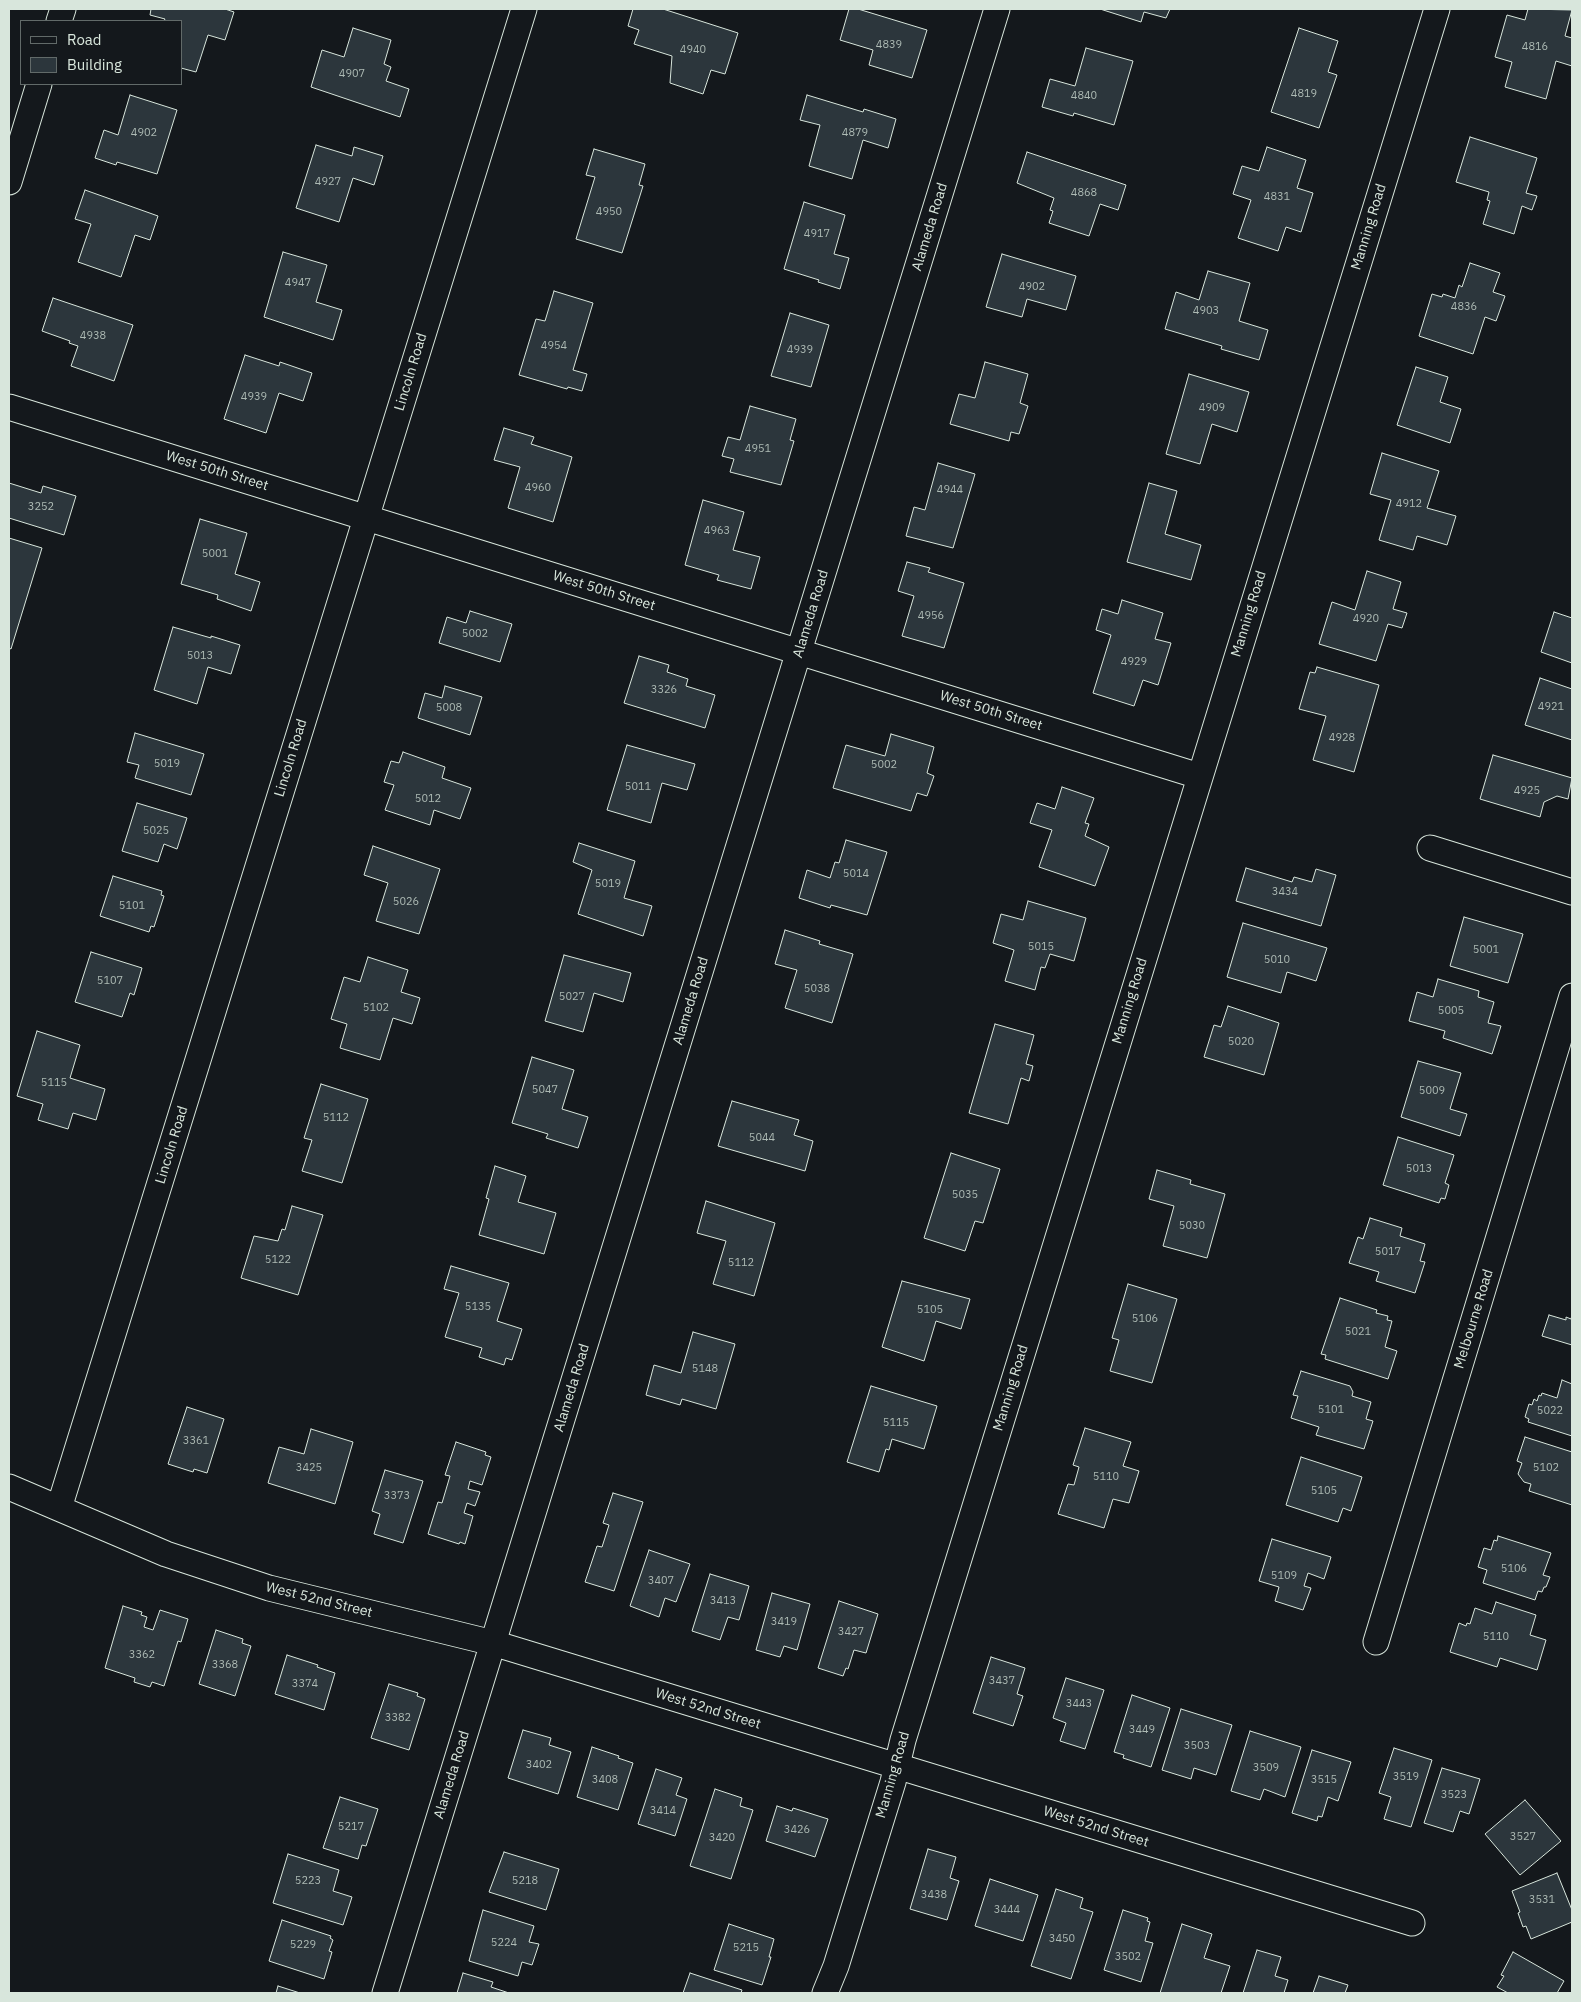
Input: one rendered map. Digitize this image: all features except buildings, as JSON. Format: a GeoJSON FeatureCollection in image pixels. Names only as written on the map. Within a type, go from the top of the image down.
{"type":"FeatureCollection","features":[{"type":"Feature","properties":{"kind":"street","name":"Lincoln Road"},"geometry":{"type":"LineString","coordinates":[[59,1508],[524,9]]}},
{"type":"Feature","properties":{"kind":"street","name":"Alameda Road"},"geometry":{"type":"LineString","coordinates":[[385,1993],[998,9]]}},
{"type":"Feature","properties":{"kind":"street","name":"Manning Road"},"geometry":{"type":"LineString","coordinates":[[825,1993],[836,1966],[903,1740],[1199,776],[1437,9]]}},
{"type":"Feature","properties":{"kind":"street"},"geometry":{"type":"LineString","coordinates":[[9,182],[39,85]]}},
{"type":"Feature","properties":{"kind":"street","name":"West 50th Street"},"geometry":{"type":"LineString","coordinates":[[9,406],[1199,776]]}},
{"type":"Feature","properties":{"kind":"street"},"geometry":{"type":"LineString","coordinates":[[1430,848],[1572,892]]}},
{"type":"Feature","properties":{"kind":"street","name":"Melbourne Road"},"geometry":{"type":"LineString","coordinates":[[1376,1642],[1572,996]]}},
{"type":"Feature","properties":{"kind":"street","name":"West 52nd Street"},"geometry":{"type":"LineString","coordinates":[[9,1487],[166,1554],[269,1588],[493,1643],[1412,1923]]}}]}
